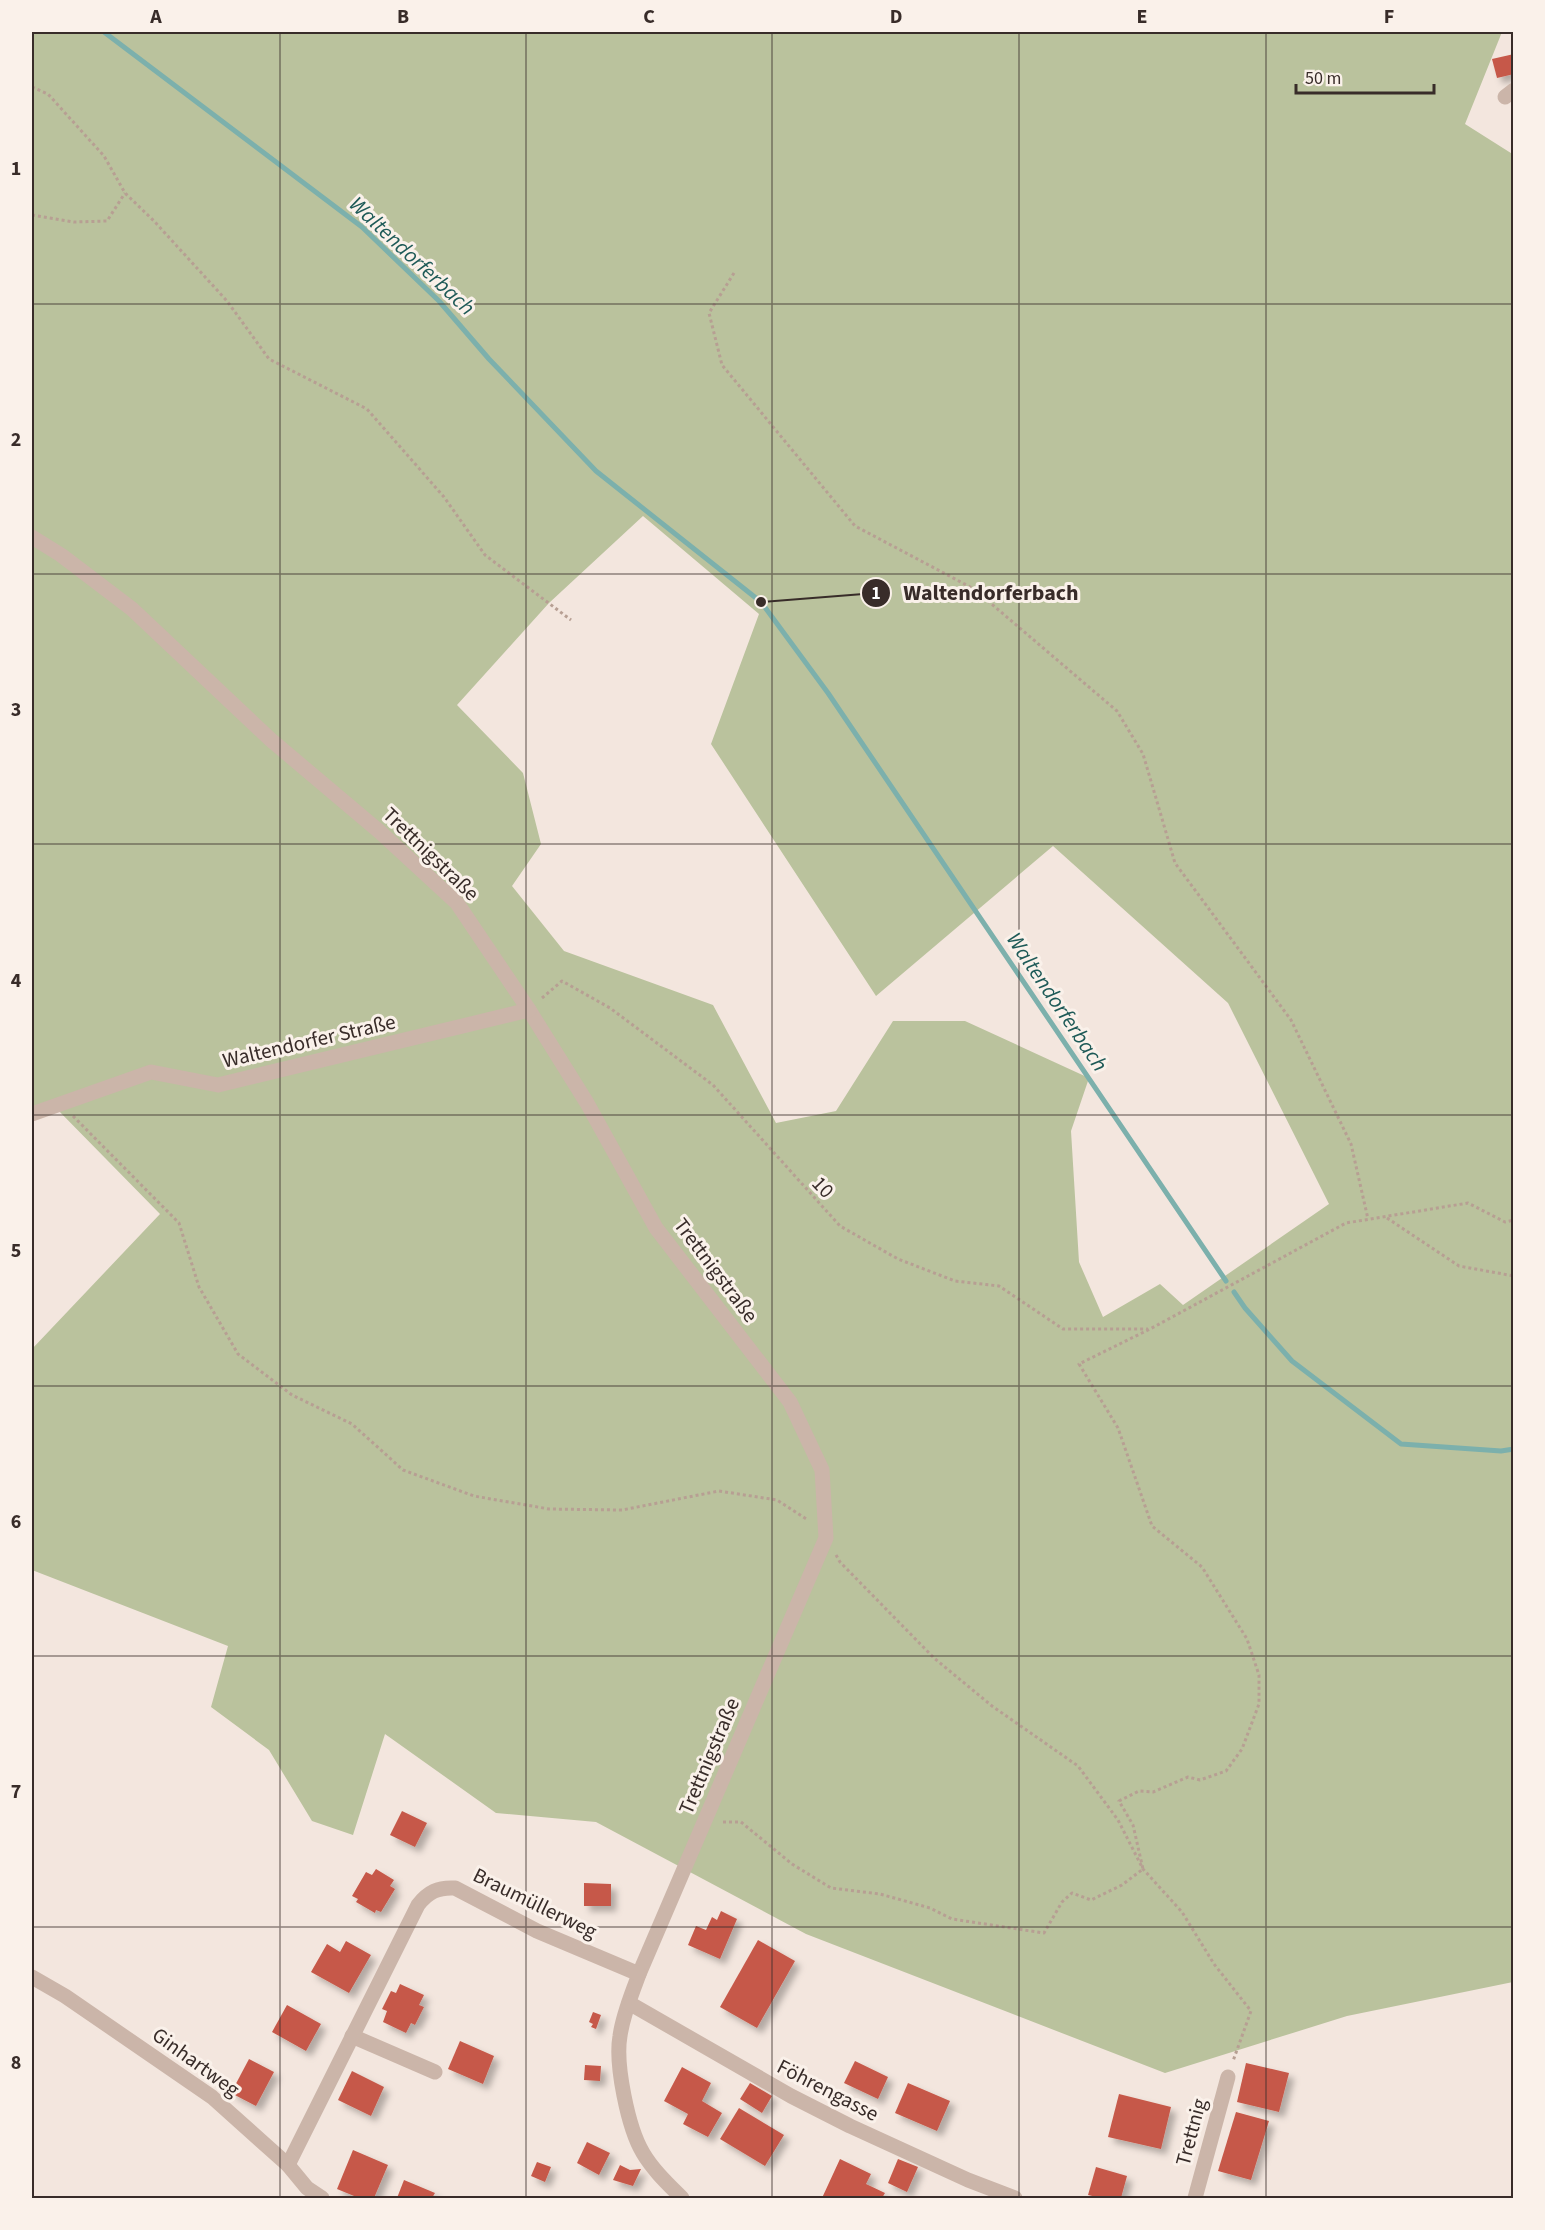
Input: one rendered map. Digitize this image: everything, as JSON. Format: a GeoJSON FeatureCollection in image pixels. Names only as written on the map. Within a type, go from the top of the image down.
{"type":"FeatureCollection","features":[{"type":"Feature","properties":{"kind":"street","name":"Trettnigstraße"},"geometry":{"type":"LineString","coordinates":[[32,537],[61,555],[132,609],[271,740],[380,832],[457,903],[529,1010],[587,1103],[657,1228],[790,1402],[822,1470],[823,1533],[639,1974],[619,2038],[623,2086],[642,2151],[655,2170],[682,2199]]}},
{"type":"Feature","properties":{"kind":"street","name":"Waltendorfer Straße"},"geometry":{"type":"LineString","coordinates":[[32,1114],[151,1072],[218,1085],[529,1010]]}},
{"type":"Feature","properties":{"kind":"street","name":"Braumüllerweg"},"geometry":{"type":"LineString","coordinates":[[288,2165],[418,1905],[434,1890],[444,1887],[455,1888],[537,1931],[639,1974]]}},
{"type":"Feature","properties":{"kind":"street","name":"Ginhartweg"},"geometry":{"type":"LineString","coordinates":[[32,1977],[65,1996],[212,2097],[288,2165],[307,2188],[322,2199]]}},
{"type":"Feature","properties":{"kind":"street","name":"Föhrengasse"},"geometry":{"type":"LineString","coordinates":[[629,2003],[791,2096],[850,2126],[1015,2199]]}},
{"type":"Feature","properties":{"kind":"street"},"geometry":{"type":"LineString","coordinates":[[352,2036],[435,2072]]}},
{"type":"Feature","properties":{"kind":"street","name":"Trettnig"},"geometry":{"type":"LineString","coordinates":[[1195,2199],[1228,2077]]}},
{"type":"Feature","properties":{"kind":"path"},"geometry":{"type":"LineString","coordinates":[[32,87],[48,94],[104,156],[125,193],[154,220],[227,301],[269,359],[367,409],[444,497],[485,555],[571,620]]}},
{"type":"Feature","properties":{"kind":"path"},"geometry":{"type":"LineString","coordinates":[[32,215],[74,222],[107,221],[125,193]]}},
{"type":"Feature","properties":{"kind":"path"},"geometry":{"type":"LineString","coordinates":[[734,273],[709,313],[722,365],[855,526],[974,589],[1117,711],[1143,754],[1175,862],[1291,1020],[1351,1144],[1368,1220]]}},
{"type":"Feature","properties":{"kind":"path","name":"10"},"geometry":{"type":"LineString","coordinates":[[529,1010],[562,981],[610,1008],[713,1085],[840,1226],[898,1259],[955,1281],[999,1286],[1063,1329],[1150,1329]]}},
{"type":"Feature","properties":{"kind":"path"},"geometry":{"type":"LineString","coordinates":[[61,1104],[179,1223],[199,1287],[238,1354],[292,1395],[352,1424],[403,1470],[474,1496],[549,1509],[622,1510],[719,1491],[777,1500],[823,1533],[840,1562],[933,1658],[992,1706],[1078,1766],[1118,1820],[1143,1869],[1182,1912],[1214,1964],[1251,2011],[1228,2077]]}},
{"type":"Feature","properties":{"kind":"path"},"geometry":{"type":"LineString","coordinates":[[1143,1869],[1133,1825],[1119,1801],[1139,1791],[1153,1792],[1188,1777],[1200,1780],[1226,1771],[1242,1749],[1259,1704],[1259,1675],[1247,1639],[1202,1567],[1152,1526],[1118,1428],[1079,1364],[1150,1329],[1346,1223],[1468,1203],[1504,1222],[1514,1220]]}},
{"type":"Feature","properties":{"kind":"path"},"geometry":{"type":"LineString","coordinates":[[1386,1217],[1459,1266],[1514,1276]]}},
{"type":"Feature","properties":{"kind":"path"},"geometry":{"type":"LineString","coordinates":[[703,1822],[741,1822],[792,1864],[831,1887],[880,1894],[930,1908],[952,1918],[1044,1933],[1062,1902],[1072,1893],[1090,1900],[1122,1885],[1143,1869]]}},
{"type":"Feature","properties":{"kind":"green space"},"geometry":{"type":"Polygon","coordinates":[[[32,32],[1502,32],[1465,124],[1514,155],[1513,1982],[1347,2016],[1165,2073],[806,1934],[596,1822],[496,1813],[385,1734],[353,1835],[312,1821],[269,1750],[211,1707],[228,1646],[32,1570],[32,1349],[160,1214],[54,1106],[32,1120],[32,32]],[[643,516],[549,603],[457,705],[523,773],[541,844],[512,886],[564,951],[713,1005],[776,1123],[836,1111],[893,1021],[965,1021],[1089,1078],[1071,1131],[1079,1262],[1103,1317],[1160,1284],[1183,1305],[1329,1204],[1228,1003],[1053,846],[876,996],[711,744],[759,614],[643,516]]]}},
{"type":"Feature","properties":{"kind":"building"},"geometry":{"type":"Polygon","coordinates":[[[1514,54],[1514,74],[1497,78],[1492,59],[1514,54]]]}},
{"type":"Feature","properties":{"kind":"building"},"geometry":{"type":"Polygon","coordinates":[[[402,1811],[427,1823],[415,1847],[390,1835],[402,1811]]]}},
{"type":"Feature","properties":{"kind":"building"},"geometry":{"type":"Polygon","coordinates":[[[376,1869],[394,1880],[390,1886],[395,1889],[381,1912],[376,1910],[375,1913],[356,1902],[358,1899],[352,1896],[366,1872],[372,1875],[376,1869]]]}},
{"type":"Feature","properties":{"kind":"building"},"geometry":{"type":"Polygon","coordinates":[[[584,1883],[611,1884],[611,1906],[584,1906],[584,1883]]]}},
{"type":"Feature","properties":{"kind":"building"},"geometry":{"type":"Polygon","coordinates":[[[721,1911],[737,1919],[720,1959],[688,1945],[696,1926],[706,1930],[712,1917],[717,1920],[721,1911]]]}},
{"type":"Feature","properties":{"kind":"building"},"geometry":{"type":"Polygon","coordinates":[[[758,1940],[795,1961],[757,2028],[720,2007],[758,1940]]]}},
{"type":"Feature","properties":{"kind":"building"},"geometry":{"type":"Polygon","coordinates":[[[346,1941],[371,1955],[349,1993],[311,1972],[327,1944],[340,1952],[346,1941]]]}},
{"type":"Feature","properties":{"kind":"building"},"geometry":{"type":"Polygon","coordinates":[[[400,1984],[424,1995],[419,2005],[424,2007],[415,2025],[411,2023],[406,2033],[383,2022],[387,2011],[382,2009],[391,1991],[396,1993],[400,1984]]]}},
{"type":"Feature","properties":{"kind":"building"},"geometry":{"type":"Polygon","coordinates":[[[287,2005],[321,2024],[306,2051],[272,2032],[287,2005]]]}},
{"type":"Feature","properties":{"kind":"building"},"geometry":{"type":"Polygon","coordinates":[[[593,2012],[601,2015],[596,2029],[591,2027],[593,2024],[589,2022],[593,2012]]]}},
{"type":"Feature","properties":{"kind":"building"},"geometry":{"type":"Polygon","coordinates":[[[460,2041],[494,2056],[483,2084],[448,2069],[460,2041]]]}},
{"type":"Feature","properties":{"kind":"building"},"geometry":{"type":"Polygon","coordinates":[[[249,2059],[274,2072],[256,2106],[231,2093],[249,2059]]]}},
{"type":"Feature","properties":{"kind":"building"},"geometry":{"type":"Polygon","coordinates":[[[855,2061],[888,2077],[878,2099],[844,2083],[855,2061]]]}},
{"type":"Feature","properties":{"kind":"building"},"geometry":{"type":"Polygon","coordinates":[[[1246,2063],[1289,2073],[1279,2112],[1237,2102],[1246,2063]]]}},
{"type":"Feature","properties":{"kind":"building"},"geometry":{"type":"Polygon","coordinates":[[[585,2065],[601,2066],[600,2081],[584,2080],[585,2065]]]}},
{"type":"Feature","properties":{"kind":"building"},"geometry":{"type":"Polygon","coordinates":[[[682,2067],[711,2083],[702,2101],[722,2113],[708,2137],[683,2124],[688,2114],[664,2101],[682,2067]]]}},
{"type":"Feature","properties":{"kind":"building"},"geometry":{"type":"Polygon","coordinates":[[[352,2071],[384,2087],[371,2116],[338,2100],[352,2071]]]}},
{"type":"Feature","properties":{"kind":"building"},"geometry":{"type":"Polygon","coordinates":[[[750,2083],[772,2096],[762,2113],[740,2099],[750,2083]]]}},
{"type":"Feature","properties":{"kind":"building"},"geometry":{"type":"Polygon","coordinates":[[[908,2083],[950,2101],[937,2131],[895,2113],[908,2083]]]}},
{"type":"Feature","properties":{"kind":"building"},"geometry":{"type":"Polygon","coordinates":[[[1119,2094],[1171,2107],[1161,2149],[1108,2137],[1119,2094]]]}},
{"type":"Feature","properties":{"kind":"building"},"geometry":{"type":"Polygon","coordinates":[[[739,2108],[784,2135],[765,2166],[720,2139],[739,2108]]]}},
{"type":"Feature","properties":{"kind":"building"},"geometry":{"type":"Polygon","coordinates":[[[1236,2112],[1269,2121],[1251,2180],[1218,2171],[1236,2112]]]}},
{"type":"Feature","properties":{"kind":"building"},"geometry":{"type":"Polygon","coordinates":[[[587,2142],[610,2153],[599,2175],[577,2163],[587,2142]]]}},
{"type":"Feature","properties":{"kind":"building"},"geometry":{"type":"Polygon","coordinates":[[[353,2150],[388,2165],[374,2198],[359,2198],[337,2189],[353,2150]]]}},
{"type":"Feature","properties":{"kind":"building"},"geometry":{"type":"Polygon","coordinates":[[[840,2159],[871,2174],[866,2184],[885,2193],[882,2198],[822,2198],[840,2159]]]}},
{"type":"Feature","properties":{"kind":"building"},"geometry":{"type":"Polygon","coordinates":[[[898,2159],[918,2167],[907,2192],[888,2183],[898,2159]]]}},
{"type":"Feature","properties":{"kind":"building"},"geometry":{"type":"Polygon","coordinates":[[[537,2162],[551,2167],[545,2182],[531,2176],[537,2162]]]}},
{"type":"Feature","properties":{"kind":"building"},"geometry":{"type":"Polygon","coordinates":[[[620,2165],[630,2170],[641,2169],[633,2186],[613,2180],[620,2165]]]}},
{"type":"Feature","properties":{"kind":"building"},"geometry":{"type":"Polygon","coordinates":[[[1096,2167],[1127,2176],[1121,2198],[1101,2198],[1088,2195],[1096,2167]]]}},
{"type":"Feature","properties":{"kind":"building"},"geometry":{"type":"Polygon","coordinates":[[[404,2180],[435,2193],[432,2198],[397,2198],[404,2180]]]}},
{"type":"Feature","properties":{"kind":"waterway","name":"Waltendorferbach"},"geometry":{"type":"LineString","coordinates":[[104,32],[362,227],[439,301],[489,359],[596,471],[761,602],[828,693],[1226,1281]]}},
{"type":"Feature","properties":{"kind":"waterway","name":"Waltendorferbach"},"geometry":{"type":"LineString","coordinates":[[1234,1292],[1245,1308],[1292,1361],[1401,1444],[1501,1451],[1514,1449]]}},
{"type":"Feature","properties":{"kind":"place","name":"Waltendorferbach"},"geometry":{"type":"Point","coordinates":[761,602]}}]}
